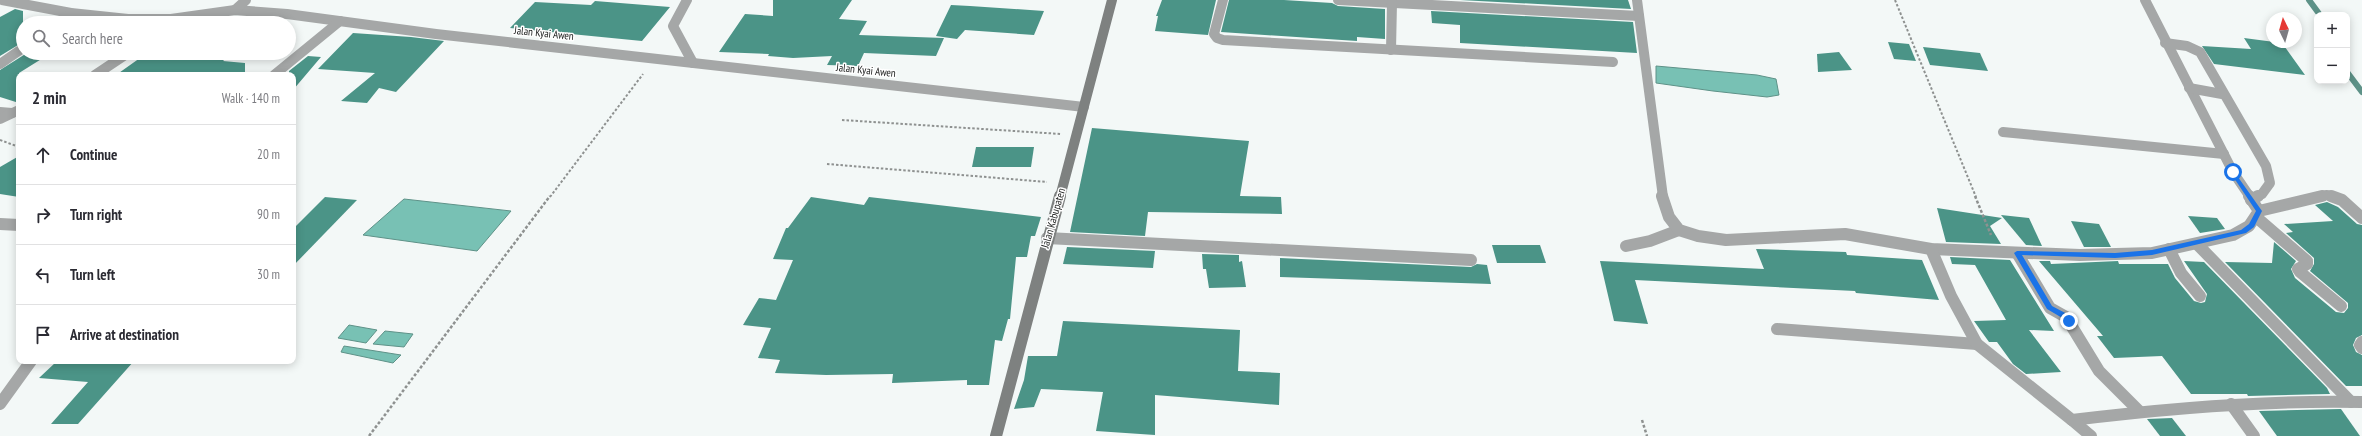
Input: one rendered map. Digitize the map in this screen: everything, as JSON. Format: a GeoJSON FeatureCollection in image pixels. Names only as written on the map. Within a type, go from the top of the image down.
{"type":"FeatureCollection","features":[{"type":"Feature","properties":{"kind":"main road","name":"Jalan Kabupaten"},"geometry":{"type":"LineString","coordinates":[[996,436],[1047,238],[1063,184],[1112,0]]}},
{"type":"Feature","properties":{"kind":"street"},"geometry":{"type":"LineString","coordinates":[[235,10],[246,0]]}},
{"type":"Feature","properties":{"kind":"street"},"geometry":{"type":"LineString","coordinates":[[688,0],[679,12],[673,26],[694,63]]}},
{"type":"Feature","properties":{"kind":"street"},"geometry":{"type":"LineString","coordinates":[[1224,0],[1214,34],[1219,40],[1613,62]]}},
{"type":"Feature","properties":{"kind":"street"},"geometry":{"type":"LineString","coordinates":[[1338,0],[1639,16]]}},
{"type":"Feature","properties":{"kind":"street"},"geometry":{"type":"LineString","coordinates":[[1637,0],[1647,64],[1662,195],[1669,217],[1679,230],[1698,236],[1726,240],[1845,234],[1931,249],[2115,256],[2197,244],[2243,232],[2251,225],[2257,214],[2327,195],[2342,200],[2362,218]]}},
{"type":"Feature","properties":{"kind":"street"},"geometry":{"type":"LineString","coordinates":[[2144,0],[2165,43],[2224,154],[2251,200],[2257,214],[2307,261],[2307,264],[2298,269],[2300,272],[2341,306]]}},
{"type":"Feature","properties":{"kind":"street","name":"Jalan Kyai Awen"},"geometry":{"type":"LineString","coordinates":[[3,3],[100,16]]}},
{"type":"Feature","properties":{"kind":"street"},"geometry":{"type":"LineString","coordinates":[[1391,50],[1392,3]]}},
{"type":"Feature","properties":{"kind":"street","name":"Jalan Kyai Awen"},"geometry":{"type":"LineString","coordinates":[[199,16],[235,10],[292,16]]}},
{"type":"Feature","properties":{"kind":"street"},"geometry":{"type":"LineString","coordinates":[[67,16],[71,13]]}},
{"type":"Feature","properties":{"kind":"street","name":"Jalan Kyai Awen"},"geometry":{"type":"LineString","coordinates":[[296,16],[694,63],[1084,106]]}},
{"type":"Feature","properties":{"kind":"street"},"geometry":{"type":"LineString","coordinates":[[296,57],[340,21]]}},
{"type":"Feature","properties":{"kind":"street"},"geometry":{"type":"LineString","coordinates":[[2165,43],[2187,46],[2200,52],[2222,94],[2270,175],[2270,183],[2267,189],[2251,200]]}},
{"type":"Feature","properties":{"kind":"street"},"geometry":{"type":"LineString","coordinates":[[0,64],[16,53]]}},
{"type":"Feature","properties":{"kind":"street"},"geometry":{"type":"LineString","coordinates":[[99,72],[117,60]]}},
{"type":"Feature","properties":{"kind":"street"},"geometry":{"type":"LineString","coordinates":[[278,72],[292,60]]}},
{"type":"Feature","properties":{"kind":"street"},"geometry":{"type":"LineString","coordinates":[[2189,88],[2222,94]]}},
{"type":"Feature","properties":{"kind":"street"},"geometry":{"type":"LineString","coordinates":[[0,112],[16,112]]}},
{"type":"Feature","properties":{"kind":"street"},"geometry":{"type":"LineString","coordinates":[[0,119],[16,112]]}},
{"type":"Feature","properties":{"kind":"street"},"geometry":{"type":"LineString","coordinates":[[2003,132],[2224,154]]}},
{"type":"Feature","properties":{"kind":"street"},"geometry":{"type":"LineString","coordinates":[[0,224],[16,225]]}},
{"type":"Feature","properties":{"kind":"street"},"geometry":{"type":"LineString","coordinates":[[1626,246],[1650,241],[1679,230]]}},
{"type":"Feature","properties":{"kind":"street"},"geometry":{"type":"LineString","coordinates":[[1047,238],[1471,260]]}},
{"type":"Feature","properties":{"kind":"street"},"geometry":{"type":"LineString","coordinates":[[2197,244],[2357,402]]}},
{"type":"Feature","properties":{"kind":"street"},"geometry":{"type":"LineString","coordinates":[[1931,249],[1951,296],[1978,344],[2091,436]]}},
{"type":"Feature","properties":{"kind":"street"},"geometry":{"type":"LineString","coordinates":[[2169,249],[2181,273],[2200,296]]}},
{"type":"Feature","properties":{"kind":"street"},"geometry":{"type":"LineString","coordinates":[[2017,253],[2050,308],[2066,317],[2099,371],[2139,412]]}},
{"type":"Feature","properties":{"kind":"street"},"geometry":{"type":"LineString","coordinates":[[1777,329],[1978,344]]}},
{"type":"Feature","properties":{"kind":"street"},"geometry":{"type":"LineString","coordinates":[[2362,342],[2360,345],[2362,348]]}},
{"type":"Feature","properties":{"kind":"street"},"geometry":{"type":"LineString","coordinates":[[0,404],[29,364]]}},
{"type":"Feature","properties":{"kind":"street"},"geometry":{"type":"LineString","coordinates":[[2072,420],[2139,412],[2263,402],[2357,402]]}},
{"type":"Feature","properties":{"kind":"street"},"geometry":{"type":"LineString","coordinates":[[2232,404],[2254,436]]}},
{"type":"Feature","properties":{"kind":"path"},"geometry":{"type":"LineString","coordinates":[[1895,0],[1999,252]]}},
{"type":"Feature","properties":{"kind":"path"},"geometry":{"type":"LineString","coordinates":[[369,436],[655,58]]}},
{"type":"Feature","properties":{"kind":"path"},"geometry":{"type":"LineString","coordinates":[[842,120],[1076,135]]}},
{"type":"Feature","properties":{"kind":"path"},"geometry":{"type":"LineString","coordinates":[[0,140],[16,146]]}},
{"type":"Feature","properties":{"kind":"path"},"geometry":{"type":"LineString","coordinates":[[826,164],[1063,184]]}},
{"type":"Feature","properties":{"kind":"path"},"geometry":{"type":"LineString","coordinates":[[1642,420],[1647,436]]}},
{"type":"Feature","properties":{"kind":"shaded area"},"geometry":{"type":"Polygon","coordinates":[[[1656,66],[1757,75],[1776,79],[1779,95],[1767,97],[1656,83],[1656,66]]]}},
{"type":"Feature","properties":{"kind":"shaded area"},"geometry":{"type":"Polygon","coordinates":[[[404,199],[511,211],[477,251],[363,235],[404,199]]]}},
{"type":"Feature","properties":{"kind":"shaded area"},"geometry":{"type":"Polygon","coordinates":[[[349,325],[377,330],[366,343],[338,338],[349,325]]]}},
{"type":"Feature","properties":{"kind":"shaded area"},"geometry":{"type":"Polygon","coordinates":[[[385,331],[413,334],[404,347],[373,344],[385,331]]]}},
{"type":"Feature","properties":{"kind":"shaded area"},"geometry":{"type":"Polygon","coordinates":[[[344,346],[401,355],[393,363],[341,352],[344,346]]]}},
{"type":"Feature","properties":{"kind":"building"},"geometry":{"type":"Polygon","coordinates":[[[773,0],[852,0],[839,19],[867,21],[859,35],[944,38],[936,56],[864,53],[858,66],[827,65],[832,56],[793,58],[768,56],[769,54],[719,52],[745,14],[773,16],[773,0]]]}},
{"type":"Feature","properties":{"kind":"building"},"geometry":{"type":"Polygon","coordinates":[[[1162,0],[1216,0],[1208,35],[1155,31],[1158,16],[1156,16],[1162,0]]]}},
{"type":"Feature","properties":{"kind":"building"},"geometry":{"type":"Polygon","coordinates":[[[1229,0],[1284,0],[1332,3],[1338,6],[1385,9],[1385,39],[1357,37],[1357,41],[1221,32],[1229,0]]]}},
{"type":"Feature","properties":{"kind":"building"},"geometry":{"type":"Polygon","coordinates":[[[1460,0],[1628,0],[1631,9],[1460,0]]]}},
{"type":"Feature","properties":{"kind":"building"},"geometry":{"type":"Polygon","coordinates":[[[595,1],[670,7],[642,41],[510,28],[535,2],[591,5],[595,1]]]}},
{"type":"Feature","properties":{"kind":"building"},"geometry":{"type":"Polygon","coordinates":[[[951,5],[1044,11],[1034,35],[965,30],[957,39],[936,36],[951,5]]]}},
{"type":"Feature","properties":{"kind":"building"},"geometry":{"type":"Polygon","coordinates":[[[15,9],[23,11],[23,16],[16,16],[16,46],[0,56],[0,17],[15,9]]]}},
{"type":"Feature","properties":{"kind":"building"},"geometry":{"type":"Polygon","coordinates":[[[1431,11],[1633,22],[1637,53],[1460,43],[1460,25],[1432,23],[1431,11]]]}},
{"type":"Feature","properties":{"kind":"building"},"geometry":{"type":"Polygon","coordinates":[[[353,33],[444,41],[396,92],[379,88],[367,103],[341,101],[375,73],[318,69],[353,33]]]}},
{"type":"Feature","properties":{"kind":"building"},"geometry":{"type":"Polygon","coordinates":[[[2244,38],[2266,41],[2266,48],[2286,48],[2305,75],[2214,64],[2202,46],[2251,49],[2244,38]]]}},
{"type":"Feature","properties":{"kind":"building"},"geometry":{"type":"Polygon","coordinates":[[[1888,42],[1909,44],[1916,61],[1894,59],[1888,42]]]}},
{"type":"Feature","properties":{"kind":"building"},"geometry":{"type":"Polygon","coordinates":[[[1923,47],[1980,53],[1988,71],[1930,65],[1923,47]]]}},
{"type":"Feature","properties":{"kind":"building"},"geometry":{"type":"Polygon","coordinates":[[[1839,52],[1852,70],[1818,72],[1817,54],[1839,52]]]}},
{"type":"Feature","properties":{"kind":"building"},"geometry":{"type":"Polygon","coordinates":[[[308,56],[321,57],[296,86],[296,72],[289,71],[308,56]]]}},
{"type":"Feature","properties":{"kind":"building"},"geometry":{"type":"Polygon","coordinates":[[[16,60],[40,60],[21,72],[16,72],[16,102],[0,97],[0,70],[16,60]]]}},
{"type":"Feature","properties":{"kind":"building"},"geometry":{"type":"Polygon","coordinates":[[[137,60],[224,60],[223,61],[245,63],[245,72],[120,72],[137,60]]]}},
{"type":"Feature","properties":{"kind":"building"},"geometry":{"type":"Polygon","coordinates":[[[1092,128],[1249,141],[1240,196],[1281,197],[1282,214],[1148,212],[1145,236],[1070,232],[1092,128]]]}},
{"type":"Feature","properties":{"kind":"building"},"geometry":{"type":"Polygon","coordinates":[[[976,147],[1034,147],[1031,167],[972,167],[976,147]]]}},
{"type":"Feature","properties":{"kind":"building"},"geometry":{"type":"Polygon","coordinates":[[[16,158],[16,197],[0,194],[0,167],[16,158]]]}},
{"type":"Feature","properties":{"kind":"building"},"geometry":{"type":"Polygon","coordinates":[[[325,197],[357,200],[296,263],[296,226],[325,197]]]}},
{"type":"Feature","properties":{"kind":"building"},"geometry":{"type":"Polygon","coordinates":[[[811,197],[864,205],[869,197],[1041,217],[1035,236],[1031,236],[1027,257],[1016,257],[1010,319],[1008,319],[1002,341],[995,340],[989,385],[967,385],[967,380],[892,383],[893,374],[826,375],[775,373],[780,360],[758,358],[771,328],[743,325],[759,298],[776,300],[793,260],[773,259],[786,228],[788,228],[811,197]]]}},
{"type":"Feature","properties":{"kind":"building"},"geometry":{"type":"Polygon","coordinates":[[[2327,202],[2338,207],[2357,224],[2362,225],[2362,335],[2356,338],[2353,345],[2356,352],[2362,355],[2362,386],[2346,386],[2225,262],[2272,263],[2274,242],[2296,261],[2291,269],[2295,278],[2336,312],[2344,313],[2348,308],[2348,303],[2310,271],[2314,264],[2314,258],[2286,233],[2293,232],[2284,224],[2333,221],[2315,205],[2327,202]]]}},
{"type":"Feature","properties":{"kind":"building"},"geometry":{"type":"Polygon","coordinates":[[[1937,208],[2002,218],[1990,226],[2001,244],[1946,242],[1937,208]]]}},
{"type":"Feature","properties":{"kind":"building"},"geometry":{"type":"Polygon","coordinates":[[[2001,215],[2029,218],[2042,246],[2026,245],[2001,215]]]}},
{"type":"Feature","properties":{"kind":"building"},"geometry":{"type":"Polygon","coordinates":[[[2188,216],[2217,218],[2225,229],[2200,233],[2188,216]]]}},
{"type":"Feature","properties":{"kind":"building"},"geometry":{"type":"Polygon","coordinates":[[[2071,221],[2099,224],[2111,247],[2084,247],[2071,221]]]}},
{"type":"Feature","properties":{"kind":"building"},"geometry":{"type":"Polygon","coordinates":[[[1492,245],[1540,245],[1546,263],[1497,263],[1492,245]]]}},
{"type":"Feature","properties":{"kind":"building"},"geometry":{"type":"Polygon","coordinates":[[[1067,247],[1155,251],[1153,268],[1063,264],[1067,247]]]}},
{"type":"Feature","properties":{"kind":"building"},"geometry":{"type":"Polygon","coordinates":[[[1756,249],[1846,252],[1847,255],[1922,260],[1939,300],[1856,293],[1855,291],[1635,280],[1648,324],[1614,321],[1600,261],[1764,269],[1756,249]]]}},
{"type":"Feature","properties":{"kind":"building"},"geometry":{"type":"Polygon","coordinates":[[[1202,254],[1239,255],[1239,262],[1242,261],[1246,287],[1209,288],[1206,269],[1203,269],[1202,254]]]}},
{"type":"Feature","properties":{"kind":"building"},"geometry":{"type":"Polygon","coordinates":[[[1950,257],[2010,260],[2054,331],[2029,330],[2061,372],[2026,374],[2013,364],[1997,342],[1989,342],[1974,321],[2006,320],[1975,265],[1952,264],[1950,257]]]}},
{"type":"Feature","properties":{"kind":"building"},"geometry":{"type":"Polygon","coordinates":[[[1280,258],[1471,267],[1477,264],[1487,265],[1491,284],[1280,277],[1280,258]]]}},
{"type":"Feature","properties":{"kind":"building"},"geometry":{"type":"Polygon","coordinates":[[[2039,261],[2050,261],[2051,264],[2118,261],[2119,264],[2168,264],[2175,278],[2194,301],[2201,303],[2205,302],[2207,294],[2184,261],[2204,262],[2327,388],[2330,394],[2248,396],[2247,394],[2191,394],[2162,356],[2114,358],[2097,336],[2103,336],[2039,261]]]}},
{"type":"Feature","properties":{"kind":"building"},"geometry":{"type":"Polygon","coordinates":[[[1063,321],[1240,330],[1238,371],[1280,373],[1279,405],[1155,395],[1155,435],[1096,431],[1103,392],[1041,389],[1034,407],[1014,409],[1024,380],[1028,356],[1057,356],[1063,321]]]}},
{"type":"Feature","properties":{"kind":"building"},"geometry":{"type":"Polygon","coordinates":[[[54,364],[131,364],[78,424],[51,424],[88,382],[39,378],[54,364]]]}},
{"type":"Feature","properties":{"kind":"building"},"geometry":{"type":"Polygon","coordinates":[[[2341,409],[2360,436],[2277,436],[2259,411],[2341,409]]]}},
{"type":"Feature","properties":{"kind":"building"},"geometry":{"type":"Polygon","coordinates":[[[2172,418],[2186,436],[2160,436],[2147,419],[2172,418]]]}},
{"type":"Feature","properties":{"kind":"waterway"},"geometry":{"type":"LineString","coordinates":[[2309,0],[2318,12]]}},
{"type":"Feature","properties":{"kind":"waterway"},"geometry":{"type":"LineString","coordinates":[[2350,76],[2362,92]]}},
{"type":"Feature","properties":{"kind":"route"},"geometry":{"type":"LineString","coordinates":[[2069,321],[2066,317],[2050,308],[2017,253],[2115,256],[2152,252],[2197,244],[2243,232],[2251,225],[2259,211],[2233,172]]}}]}
